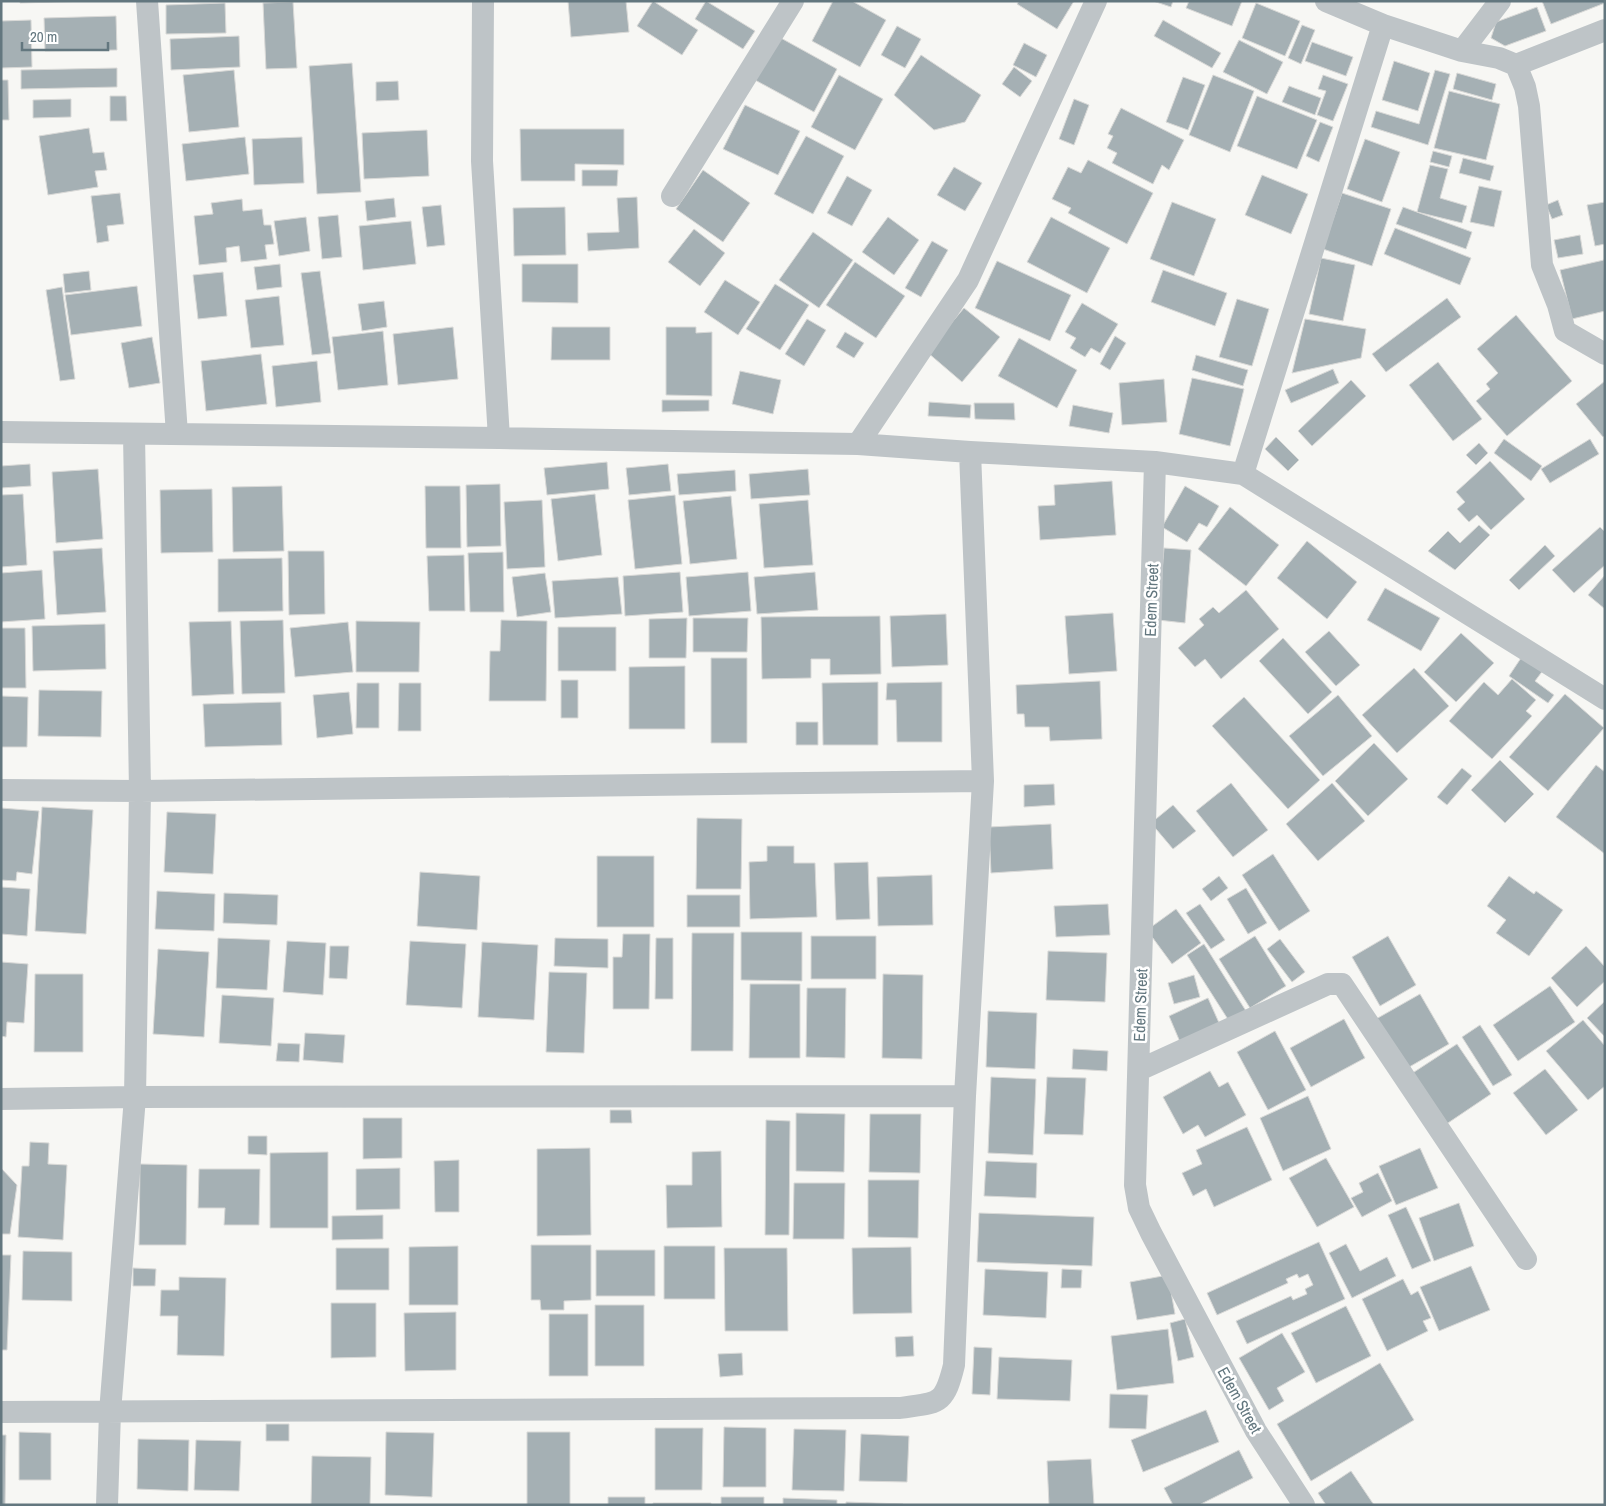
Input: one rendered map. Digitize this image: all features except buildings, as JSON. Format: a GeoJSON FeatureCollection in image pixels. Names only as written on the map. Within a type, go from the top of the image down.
{"type":"FeatureCollection","features":[{"type":"Feature","properties":{"kind":"street"},"geometry":{"type":"LineString","coordinates":[[147,1],[177,434]]}},
{"type":"Feature","properties":{"kind":"street"},"geometry":{"type":"LineString","coordinates":[[483,1],[482,161],[499,438]]}},
{"type":"Feature","properties":{"kind":"street"},"geometry":{"type":"LineString","coordinates":[[672,196],[794,1]]}},
{"type":"Feature","properties":{"kind":"street"},"geometry":{"type":"LineString","coordinates":[[858,444],[968,280],[1096,1]]}},
{"type":"Feature","properties":{"kind":"street"},"geometry":{"type":"LineString","coordinates":[[1326,1],[1384,25],[1462,51],[1499,58],[1516,64],[1605,30]]}},
{"type":"Feature","properties":{"kind":"street"},"geometry":{"type":"LineString","coordinates":[[1462,51],[1500,1]]}},
{"type":"Feature","properties":{"kind":"street"},"geometry":{"type":"LineString","coordinates":[[1243,474],[1384,25]]}},
{"type":"Feature","properties":{"kind":"street"},"geometry":{"type":"LineString","coordinates":[[1516,64],[1525,87],[1529,106],[1542,265],[1558,305],[1565,331],[1605,354]]}},
{"type":"Feature","properties":{"kind":"street"},"geometry":{"type":"LineString","coordinates":[[1,432],[858,444],[1155,462],[1243,474],[1605,698]]}},
{"type":"Feature","properties":{"kind":"street"},"geometry":{"type":"LineString","coordinates":[[106,1505],[110,1412],[136,1097],[140,791],[134,434]]}},
{"type":"Feature","properties":{"kind":"street"},"geometry":{"type":"LineString","coordinates":[[1,1412],[900,1408],[931,1403],[942,1398],[949,1386],[954,1365],[965,1096],[983,781],[970,452]]}},
{"type":"Feature","properties":{"kind":"street","name":"Edem Street"},"geometry":{"type":"LineString","coordinates":[[1155,462],[1135,1185],[1139,1208],[1155,1242],[1256,1431],[1304,1505]]}},
{"type":"Feature","properties":{"kind":"street"},"geometry":{"type":"LineString","coordinates":[[1,790],[140,791],[983,781]]}},
{"type":"Feature","properties":{"kind":"street"},"geometry":{"type":"LineString","coordinates":[[1138,1070],[1328,984],[1342,984],[1526,1259]]}},
{"type":"Feature","properties":{"kind":"street"},"geometry":{"type":"LineString","coordinates":[[1,1099],[136,1097],[965,1096]]}}]}
